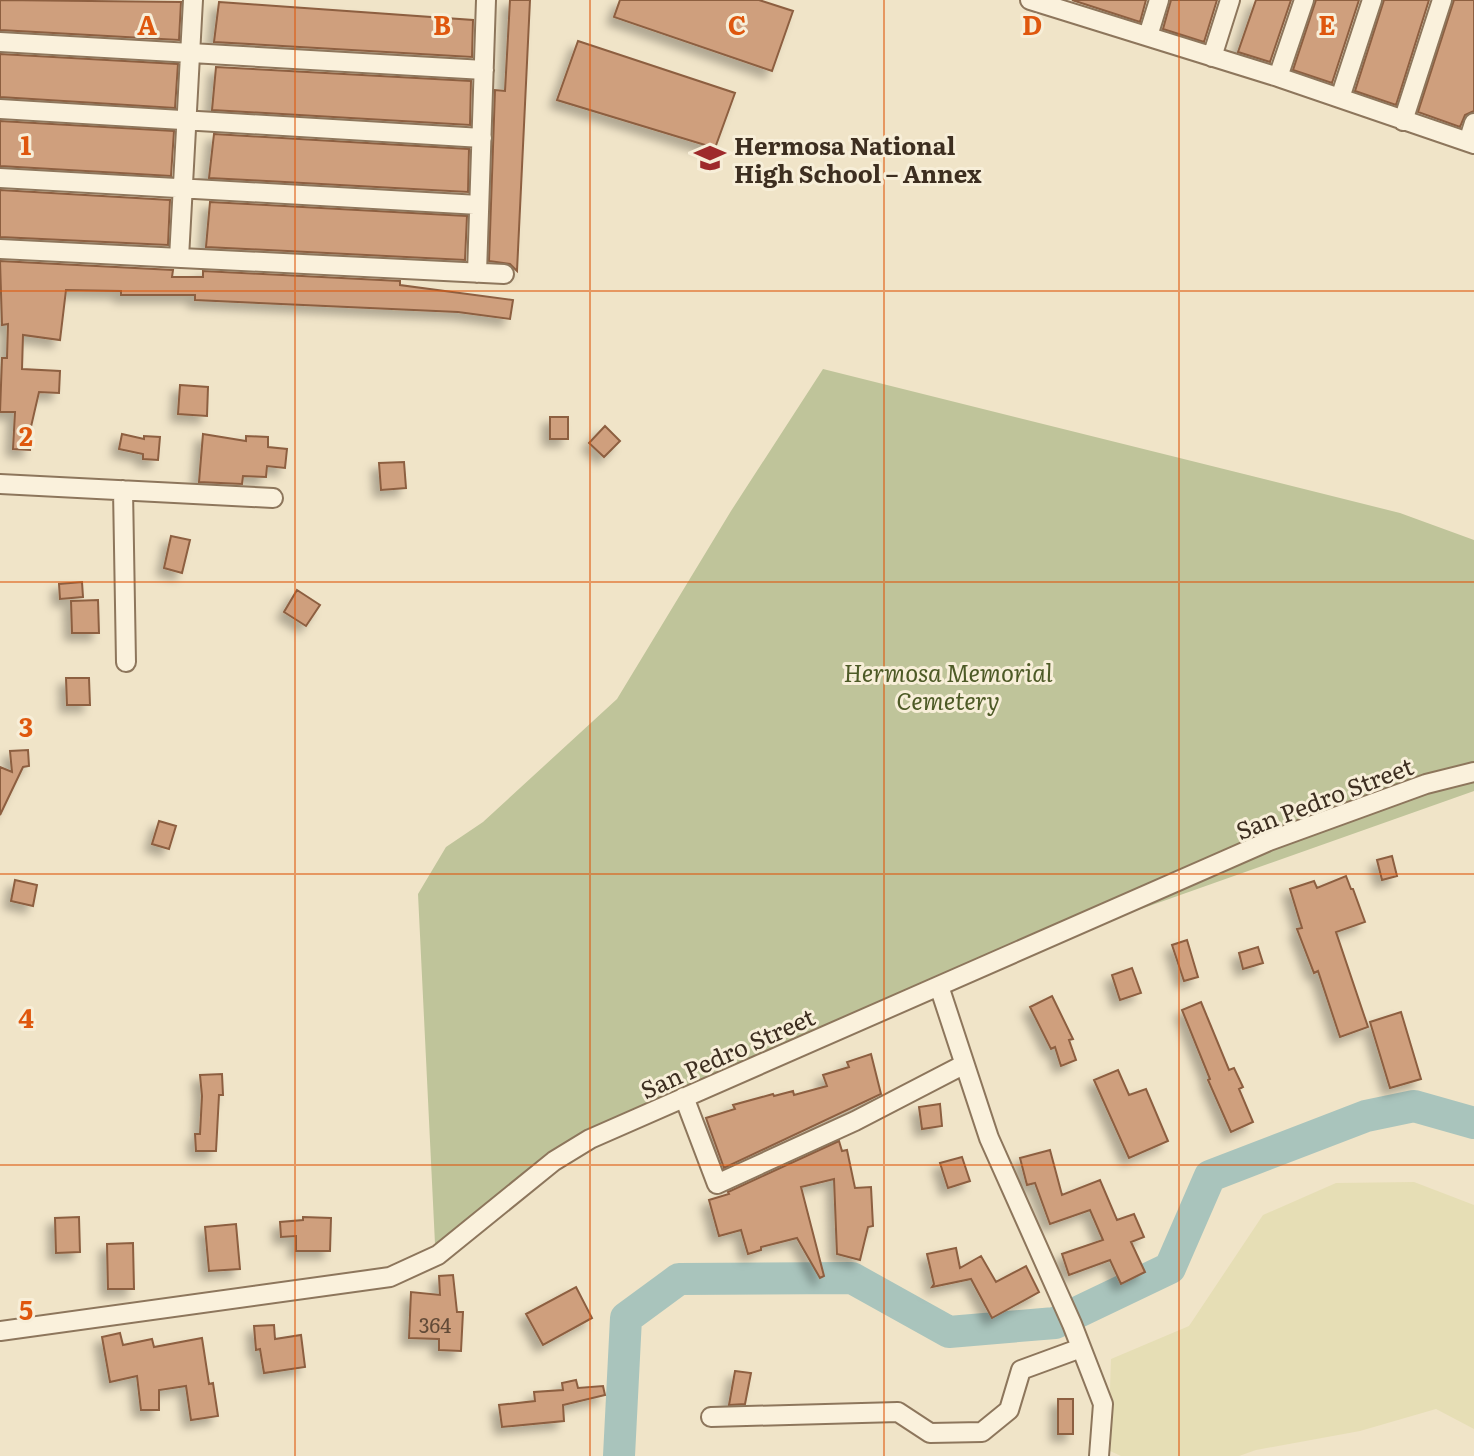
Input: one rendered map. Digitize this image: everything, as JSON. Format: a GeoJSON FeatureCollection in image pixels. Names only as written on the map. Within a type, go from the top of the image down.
{"type":"FeatureCollection","features":[{"type":"Feature","properties":{"kind":"street"},"geometry":{"type":"LineString","coordinates":[[179,258],[193,0]]}},
{"type":"Feature","properties":{"kind":"street"},"geometry":{"type":"LineString","coordinates":[[477,273],[486,0]]}},
{"type":"Feature","properties":{"kind":"street"},"geometry":{"type":"LineString","coordinates":[[1030,0],[1089,9],[1148,36],[1471,143],[1474,123]]}},
{"type":"Feature","properties":{"kind":"street"},"geometry":{"type":"LineString","coordinates":[[1148,36],[1159,0]]}},
{"type":"Feature","properties":{"kind":"street"},"geometry":{"type":"LineString","coordinates":[[1212,57],[1230,0]]}},
{"type":"Feature","properties":{"kind":"street"},"geometry":{"type":"LineString","coordinates":[[1278,77],[1304,0]]}},
{"type":"Feature","properties":{"kind":"street"},"geometry":{"type":"LineString","coordinates":[[1340,98],[1372,0]]}},
{"type":"Feature","properties":{"kind":"street"},"geometry":{"type":"LineString","coordinates":[[1403,121],[1442,0]]}},
{"type":"Feature","properties":{"kind":"street"},"geometry":{"type":"LineString","coordinates":[[0,42],[484,70]]}},
{"type":"Feature","properties":{"kind":"street"},"geometry":{"type":"LineString","coordinates":[[0,109],[482,138]]}},
{"type":"Feature","properties":{"kind":"street"},"geometry":{"type":"LineString","coordinates":[[0,178],[479,205]]}},
{"type":"Feature","properties":{"kind":"street"},"geometry":{"type":"LineString","coordinates":[[0,249],[504,274]]}},
{"type":"Feature","properties":{"kind":"street"},"geometry":{"type":"LineString","coordinates":[[0,484],[273,498]]}},
{"type":"Feature","properties":{"kind":"street"},"geometry":{"type":"LineString","coordinates":[[123,490],[126,662]]}},
{"type":"Feature","properties":{"kind":"street","name":"San Pedro Street"},"geometry":{"type":"LineString","coordinates":[[0,1331],[390,1277],[438,1255],[554,1161],[578,1146],[1269,841],[1426,784],[1474,772]]}},
{"type":"Feature","properties":{"kind":"street"},"geometry":{"type":"LineString","coordinates":[[939,986],[989,1138],[1054,1282],[1103,1404],[1099,1456]]}},
{"type":"Feature","properties":{"kind":"street"},"geometry":{"type":"LineString","coordinates":[[684,1097],[717,1184],[855,1121],[963,1065]]}},
{"type":"Feature","properties":{"kind":"street"},"geometry":{"type":"LineString","coordinates":[[711,1417],[898,1412],[930,1433],[982,1432],[1009,1410],[1021,1370],[1081,1348]]}},
{"type":"Feature","properties":{"kind":"shaded area"},"geometry":{"type":"Polygon","coordinates":[[[1414,1182],[1474,1205],[1474,1429],[1436,1409],[1360,1431],[1256,1450],[1239,1456],[1121,1456],[1108,1450],[1111,1359],[1189,1326],[1263,1215],[1336,1183],[1414,1182]]]}},
{"type":"Feature","properties":{"kind":"green space","name":"Hermosa Memorial Cemetery"},"geometry":{"type":"Polygon","coordinates":[[[823,369],[1400,513],[1474,540],[1474,791],[955,975],[582,1136],[435,1244],[418,894],[446,847],[483,822],[617,699],[731,511],[823,369]]]}},
{"type":"Feature","properties":{"kind":"building"},"geometry":{"type":"Polygon","coordinates":[[[0,0],[181,2],[179,40],[0,30],[0,0]]]}},
{"type":"Feature","properties":{"kind":"building"},"geometry":{"type":"Polygon","coordinates":[[[510,0],[530,0],[517,271],[510,264],[489,261],[495,90],[505,91],[510,0]]]}},
{"type":"Feature","properties":{"kind":"building"},"geometry":{"type":"Polygon","coordinates":[[[620,0],[759,0],[793,11],[772,71],[614,17],[620,0]]]}},
{"type":"Feature","properties":{"kind":"building"},"geometry":{"type":"Polygon","coordinates":[[[1072,0],[1146,0],[1140,22],[1072,0]]]}},
{"type":"Feature","properties":{"kind":"building"},"geometry":{"type":"Polygon","coordinates":[[[1171,0],[1217,0],[1204,42],[1163,29],[1171,0]]]}},
{"type":"Feature","properties":{"kind":"building"},"geometry":{"type":"Polygon","coordinates":[[[1256,0],[1291,0],[1270,62],[1238,52],[1256,0]]]}},
{"type":"Feature","properties":{"kind":"building"},"geometry":{"type":"Polygon","coordinates":[[[1316,0],[1359,0],[1332,83],[1293,70],[1316,0]]]}},
{"type":"Feature","properties":{"kind":"building"},"geometry":{"type":"Polygon","coordinates":[[[1384,0],[1429,0],[1396,105],[1355,91],[1384,0]]]}},
{"type":"Feature","properties":{"kind":"building"},"geometry":{"type":"Polygon","coordinates":[[[1454,0],[1474,0],[1474,111],[1465,115],[1460,127],[1418,112],[1454,0]]]}},
{"type":"Feature","properties":{"kind":"building"},"geometry":{"type":"Polygon","coordinates":[[[219,2],[473,20],[472,57],[214,42],[219,2]]]}},
{"type":"Feature","properties":{"kind":"building"},"geometry":{"type":"Polygon","coordinates":[[[578,41],[735,93],[715,148],[557,100],[578,41]]]}},
{"type":"Feature","properties":{"kind":"building"},"geometry":{"type":"Polygon","coordinates":[[[0,54],[178,64],[175,108],[0,97],[0,54]]]}},
{"type":"Feature","properties":{"kind":"building"},"geometry":{"type":"Polygon","coordinates":[[[216,67],[471,81],[470,125],[212,110],[216,67]]]}},
{"type":"Feature","properties":{"kind":"building"},"geometry":{"type":"Polygon","coordinates":[[[0,121],[174,131],[171,176],[0,166],[0,121]]]}},
{"type":"Feature","properties":{"kind":"building"},"geometry":{"type":"Polygon","coordinates":[[[214,134],[469,149],[468,192],[209,178],[214,134]]]}},
{"type":"Feature","properties":{"kind":"building"},"geometry":{"type":"Polygon","coordinates":[[[0,190],[170,200],[168,245],[0,237],[0,190]]]}},
{"type":"Feature","properties":{"kind":"building"},"geometry":{"type":"Polygon","coordinates":[[[210,202],[467,216],[465,260],[206,247],[210,202]]]}},
{"type":"Feature","properties":{"kind":"building"},"geometry":{"type":"Polygon","coordinates":[[[0,261],[173,270],[172,277],[203,277],[203,271],[400,281],[400,285],[513,300],[510,319],[458,312],[195,300],[195,295],[121,295],[121,291],[66,290],[60,340],[23,335],[22,369],[60,371],[59,393],[39,392],[30,431],[30,450],[13,449],[15,412],[0,412],[2,358],[7,358],[8,324],[2,325],[0,261]]]}},
{"type":"Feature","properties":{"kind":"building"},"geometry":{"type":"Polygon","coordinates":[[[180,385],[208,387],[207,416],[178,414],[180,385]]]}},
{"type":"Feature","properties":{"kind":"building"},"geometry":{"type":"Polygon","coordinates":[[[550,417],[568,417],[568,439],[550,439],[550,417]]]}},
{"type":"Feature","properties":{"kind":"building"},"geometry":{"type":"Polygon","coordinates":[[[605,426],[620,441],[604,457],[589,443],[605,426]]]}},
{"type":"Feature","properties":{"kind":"building"},"geometry":{"type":"Polygon","coordinates":[[[122,434],[144,439],[144,436],[160,437],[158,460],[143,459],[143,454],[119,449],[122,434]]]}},
{"type":"Feature","properties":{"kind":"building"},"geometry":{"type":"Polygon","coordinates":[[[203,434],[246,441],[246,436],[268,437],[268,447],[287,449],[285,468],[267,466],[266,477],[243,476],[242,484],[199,482],[203,434]]]}},
{"type":"Feature","properties":{"kind":"building"},"geometry":{"type":"Polygon","coordinates":[[[404,462],[406,488],[381,490],[379,463],[404,462]]]}},
{"type":"Feature","properties":{"kind":"building"},"geometry":{"type":"Polygon","coordinates":[[[171,536],[190,540],[182,573],[164,568],[171,536]]]}},
{"type":"Feature","properties":{"kind":"building"},"geometry":{"type":"Polygon","coordinates":[[[82,582],[83,597],[60,599],[59,584],[82,582]]]}},
{"type":"Feature","properties":{"kind":"building"},"geometry":{"type":"Polygon","coordinates":[[[297,590],[320,605],[306,626],[284,612],[297,590]]]}},
{"type":"Feature","properties":{"kind":"building"},"geometry":{"type":"Polygon","coordinates":[[[98,600],[99,633],[72,633],[71,601],[98,600]]]}},
{"type":"Feature","properties":{"kind":"building"},"geometry":{"type":"Polygon","coordinates":[[[66,678],[89,678],[90,705],[67,705],[66,678]]]}},
{"type":"Feature","properties":{"kind":"building"},"geometry":{"type":"Polygon","coordinates":[[[28,750],[29,766],[23,767],[0,815],[0,767],[12,772],[10,751],[28,750]]]}},
{"type":"Feature","properties":{"kind":"building"},"geometry":{"type":"Polygon","coordinates":[[[159,821],[176,826],[169,849],[152,844],[159,821]]]}},
{"type":"Feature","properties":{"kind":"building"},"geometry":{"type":"Polygon","coordinates":[[[1392,856],[1397,876],[1382,880],[1377,860],[1392,856]]]}},
{"type":"Feature","properties":{"kind":"building"},"geometry":{"type":"Polygon","coordinates":[[[1346,876],[1365,922],[1336,932],[1368,1027],[1340,1037],[1318,971],[1314,973],[1297,929],[1302,928],[1290,889],[1314,881],[1317,888],[1346,876]]]}},
{"type":"Feature","properties":{"kind":"building"},"geometry":{"type":"Polygon","coordinates":[[[15,880],[37,885],[33,906],[11,901],[15,880]]]}},
{"type":"Feature","properties":{"kind":"building"},"geometry":{"type":"Polygon","coordinates":[[[1187,940],[1198,977],[1184,981],[1172,945],[1187,940]]]}},
{"type":"Feature","properties":{"kind":"building"},"geometry":{"type":"Polygon","coordinates":[[[1258,947],[1263,963],[1243,969],[1239,953],[1258,947]]]}},
{"type":"Feature","properties":{"kind":"building"},"geometry":{"type":"Polygon","coordinates":[[[1132,968],[1141,993],[1120,1000],[1112,975],[1132,968]]]}},
{"type":"Feature","properties":{"kind":"building"},"geometry":{"type":"Polygon","coordinates":[[[1052,996],[1073,1039],[1069,1040],[1076,1060],[1061,1066],[1055,1047],[1051,1049],[1030,1007],[1052,996]]]}},
{"type":"Feature","properties":{"kind":"building"},"geometry":{"type":"Polygon","coordinates":[[[1201,1002],[1229,1070],[1234,1068],[1243,1087],[1239,1089],[1253,1122],[1231,1132],[1182,1010],[1201,1002]]]}},
{"type":"Feature","properties":{"kind":"building"},"geometry":{"type":"Polygon","coordinates":[[[1401,1012],[1421,1079],[1390,1088],[1370,1022],[1401,1012]]]}},
{"type":"Feature","properties":{"kind":"building"},"geometry":{"type":"Polygon","coordinates":[[[871,1054],[881,1094],[724,1168],[706,1118],[735,1109],[733,1105],[773,1094],[793,1091],[794,1095],[827,1086],[823,1075],[849,1067],[847,1062],[871,1054]]]}},
{"type":"Feature","properties":{"kind":"building"},"geometry":{"type":"Polygon","coordinates":[[[1118,1070],[1129,1095],[1146,1089],[1168,1141],[1129,1158],[1094,1080],[1118,1070]]]}},
{"type":"Feature","properties":{"kind":"building"},"geometry":{"type":"Polygon","coordinates":[[[222,1074],[223,1095],[219,1095],[216,1151],[196,1151],[195,1134],[200,1134],[202,1096],[200,1075],[222,1074]]]}},
{"type":"Feature","properties":{"kind":"building"},"geometry":{"type":"Polygon","coordinates":[[[940,1104],[942,1126],[922,1129],[919,1107],[940,1104]]]}},
{"type":"Feature","properties":{"kind":"building"},"geometry":{"type":"Polygon","coordinates":[[[839,1141],[842,1151],[847,1150],[855,1188],[871,1187],[873,1226],[868,1227],[860,1260],[837,1254],[834,1179],[801,1187],[824,1276],[820,1278],[797,1238],[761,1247],[761,1250],[748,1254],[741,1230],[719,1236],[709,1200],[729,1194],[839,1141]]]}},
{"type":"Feature","properties":{"kind":"building"},"geometry":{"type":"Polygon","coordinates":[[[1050,1150],[1062,1195],[1100,1180],[1117,1220],[1134,1214],[1144,1237],[1131,1242],[1145,1272],[1121,1284],[1110,1260],[1069,1275],[1062,1254],[1103,1240],[1090,1210],[1050,1224],[1035,1183],[1027,1185],[1020,1158],[1050,1150]]]}},
{"type":"Feature","properties":{"kind":"building"},"geometry":{"type":"Polygon","coordinates":[[[962,1157],[970,1181],[948,1188],[940,1163],[962,1157]]]}},
{"type":"Feature","properties":{"kind":"building"},"geometry":{"type":"Polygon","coordinates":[[[79,1217],[80,1252],[56,1253],[55,1218],[79,1217]]]}},
{"type":"Feature","properties":{"kind":"building"},"geometry":{"type":"Polygon","coordinates":[[[303,1217],[331,1218],[330,1251],[296,1251],[296,1236],[281,1237],[280,1222],[303,1220],[303,1217]]]}},
{"type":"Feature","properties":{"kind":"building"},"geometry":{"type":"Polygon","coordinates":[[[236,1224],[240,1269],[209,1271],[205,1227],[236,1224]]]}},
{"type":"Feature","properties":{"kind":"building"},"geometry":{"type":"Polygon","coordinates":[[[133,1243],[134,1289],[108,1289],[107,1244],[133,1243]]]}},
{"type":"Feature","properties":{"kind":"building"},"geometry":{"type":"Polygon","coordinates":[[[956,1248],[960,1268],[981,1256],[996,1282],[1026,1266],[1039,1292],[992,1318],[971,1279],[932,1287],[934,1284],[927,1254],[956,1248]]]}},
{"type":"Feature","properties":{"kind":"building"},"geometry":{"type":"Polygon","coordinates":[[[453,1275],[457,1312],[463,1312],[461,1351],[439,1350],[439,1339],[409,1338],[411,1292],[440,1295],[439,1276],[453,1275]]]}},
{"type":"Feature","properties":{"kind":"building"},"geometry":{"type":"Polygon","coordinates":[[[576,1287],[592,1318],[543,1345],[526,1314],[576,1287]]]}},
{"type":"Feature","properties":{"kind":"building"},"geometry":{"type":"Polygon","coordinates":[[[274,1325],[275,1339],[301,1335],[305,1367],[264,1373],[260,1349],[256,1350],[254,1326],[274,1325]]]}},
{"type":"Feature","properties":{"kind":"building"},"geometry":{"type":"Polygon","coordinates":[[[120,1333],[123,1345],[152,1339],[154,1347],[202,1338],[218,1416],[191,1420],[186,1386],[159,1390],[159,1410],[141,1410],[137,1376],[110,1382],[102,1337],[120,1333]]]}},
{"type":"Feature","properties":{"kind":"building"},"geometry":{"type":"Polygon","coordinates":[[[735,1371],[751,1373],[745,1404],[729,1405],[735,1371]]]}},
{"type":"Feature","properties":{"kind":"building"},"geometry":{"type":"Polygon","coordinates":[[[576,1380],[578,1388],[603,1386],[605,1395],[563,1405],[564,1421],[502,1427],[499,1405],[535,1401],[534,1392],[563,1390],[562,1383],[576,1380]]]}},
{"type":"Feature","properties":{"kind":"building"},"geometry":{"type":"Polygon","coordinates":[[[1058,1399],[1073,1399],[1073,1434],[1058,1434],[1058,1399]]]}},
{"type":"Feature","properties":{"kind":"waterway"},"geometry":{"type":"LineString","coordinates":[[619,1456],[626,1318],[679,1279],[852,1278],[949,1332],[1055,1323],[1170,1268],[1210,1176],[1366,1116],[1414,1106],[1474,1123]]}},
{"type":"Feature","properties":{"kind":"place","name":"Hermosa National High School – Annex"},"geometry":{"type":"Point","coordinates":[710,158]}}]}
